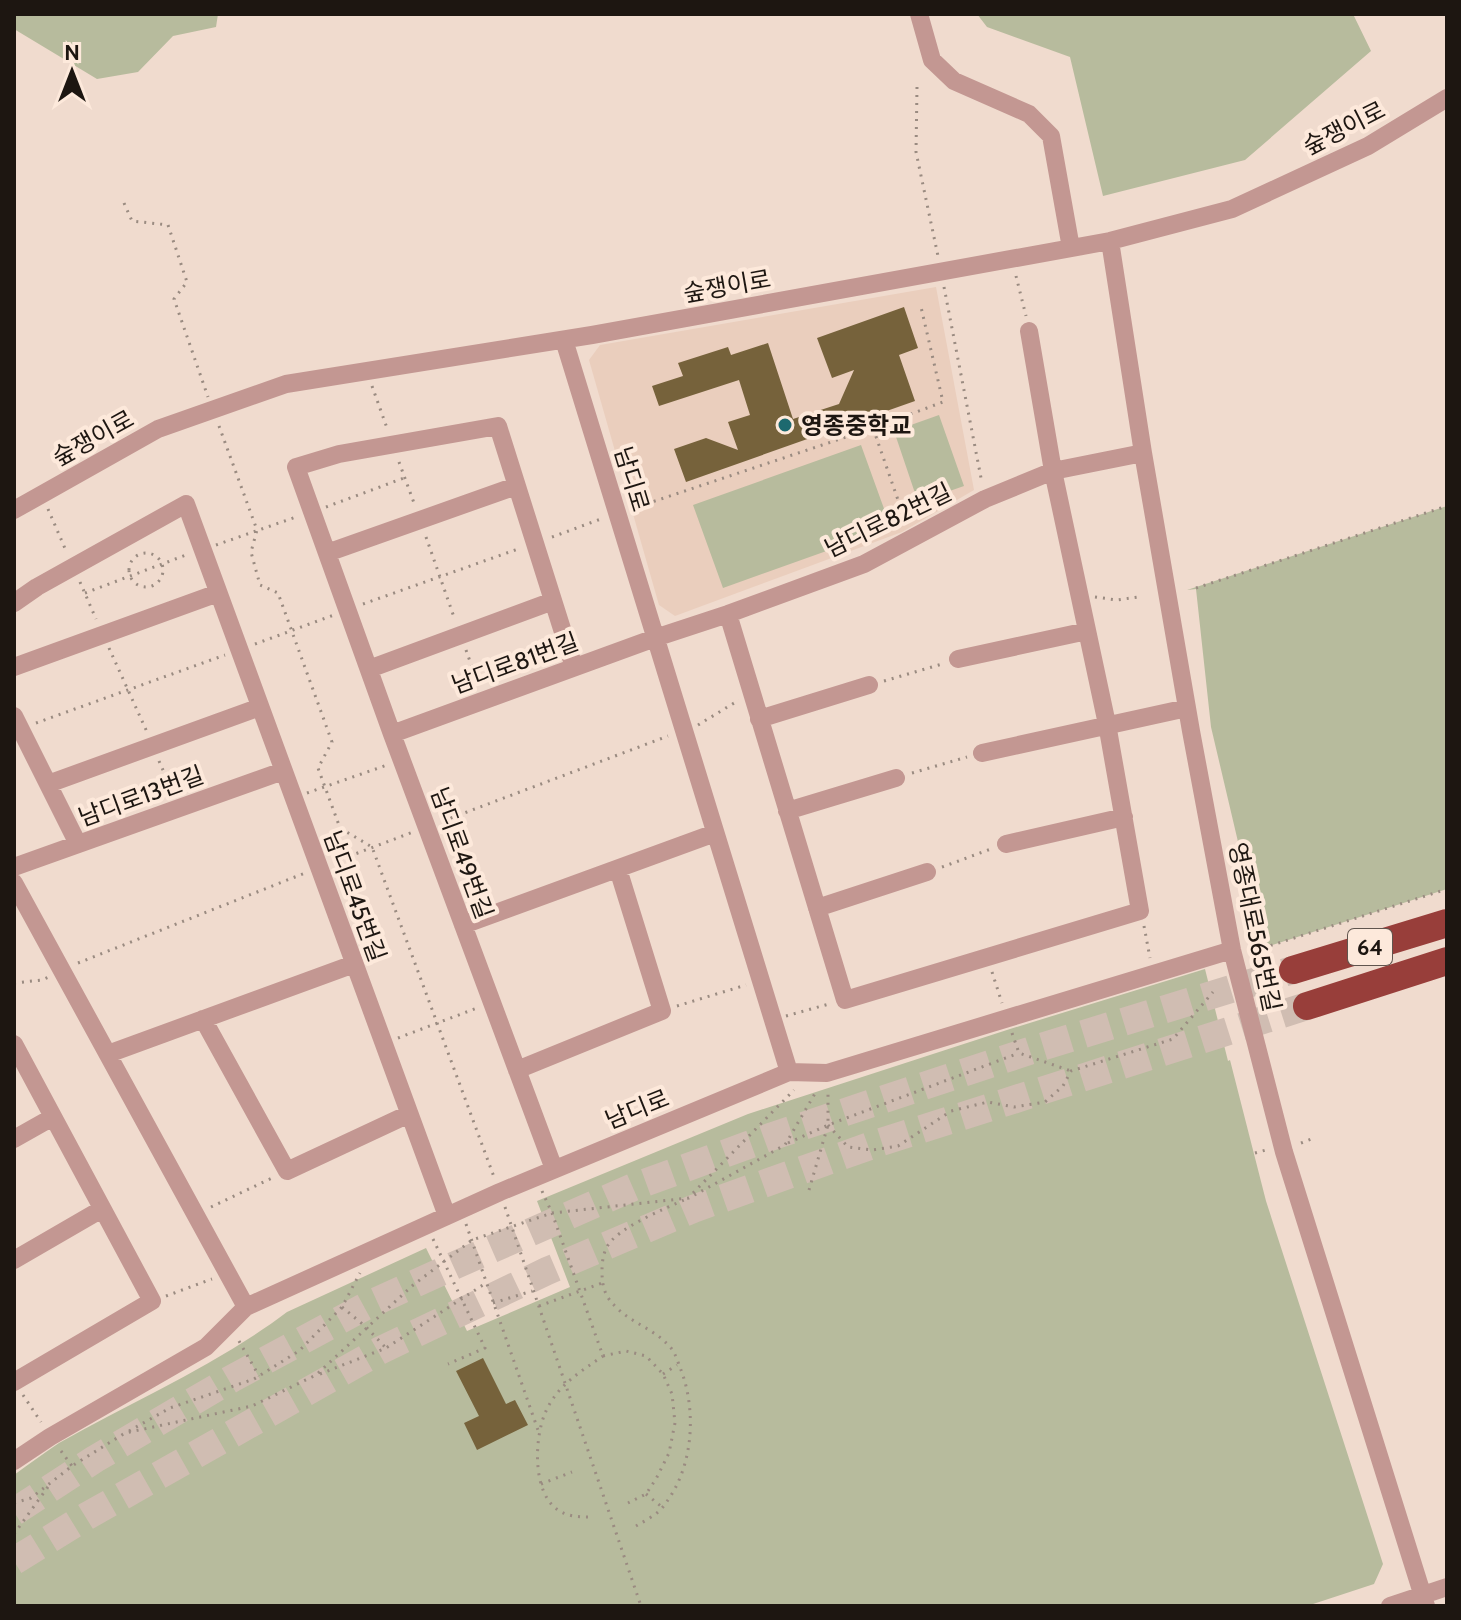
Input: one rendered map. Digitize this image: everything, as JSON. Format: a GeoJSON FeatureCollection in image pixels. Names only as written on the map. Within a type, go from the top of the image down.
{"type":"FeatureCollection","features":[{"type":"Feature","properties":{"kind":"highway","name":"64"},"geometry":{"type":"LineString","coordinates":[[1293,970],[1447,923]]}},
{"type":"Feature","properties":{"kind":"highway","name":"64"},"geometry":{"type":"LineString","coordinates":[[1307,1006],[1447,961]]}},
{"type":"Feature","properties":{"kind":"street"},"geometry":{"type":"LineString","coordinates":[[919,14],[932,60],[954,81],[1029,114],[1051,136],[1071,248]]}},
{"type":"Feature","properties":{"kind":"street","name":"숲쟁이로"},"geometry":{"type":"LineString","coordinates":[[14,510],[158,429],[286,384],[564,340],[1110,241],[1232,209],[1368,146],[1447,98]]}},
{"type":"Feature","properties":{"kind":"street","name":"영종대로565번길"},"geometry":{"type":"LineString","coordinates":[[1110,241],[1143,453],[1232,950],[1284,1152],[1424,1601]]}},
{"type":"Feature","properties":{"kind":"street"},"geometry":{"type":"LineString","coordinates":[[728,614],[845,1000],[1140,911],[1107,724],[1053,471],[1029,331]]}},
{"type":"Feature","properties":{"kind":"street","name":"남디로"},"geometry":{"type":"LineString","coordinates":[[246,1307],[500,1192],[789,1072],[564,340]]}},
{"type":"Feature","properties":{"kind":"street","name":"남디로49번길"},"geometry":{"type":"LineString","coordinates":[[516,486],[498,426],[339,454],[296,467],[554,1169]]}},
{"type":"Feature","properties":{"kind":"street","name":"남디로82번길"},"geometry":{"type":"LineString","coordinates":[[655,638],[864,564],[985,499],[1053,471],[1143,453]]}},
{"type":"Feature","properties":{"kind":"street"},"geometry":{"type":"LineString","coordinates":[[327,553],[516,486],[574,667]]}},
{"type":"Feature","properties":{"kind":"street","name":"남디로45번길"},"geometry":{"type":"LineString","coordinates":[[14,603],[186,504],[409,1114],[454,1213]]}},
{"type":"Feature","properties":{"kind":"street"},"geometry":{"type":"LineString","coordinates":[[14,667],[218,593]]}},
{"type":"Feature","properties":{"kind":"street"},"geometry":{"type":"LineString","coordinates":[[369,669],[553,601]]}},
{"type":"Feature","properties":{"kind":"street"},"geometry":{"type":"LineString","coordinates":[[958,659],[1087,631]]}},
{"type":"Feature","properties":{"kind":"street","name":"남디로81번길"},"geometry":{"type":"LineString","coordinates":[[392,734],[655,638]]}},
{"type":"Feature","properties":{"kind":"street"},"geometry":{"type":"LineString","coordinates":[[759,719],[869,685]]}},
{"type":"Feature","properties":{"kind":"street"},"geometry":{"type":"LineString","coordinates":[[48,784],[260,707]]}},
{"type":"Feature","properties":{"kind":"street"},"geometry":{"type":"LineString","coordinates":[[982,753],[1187,708]]}},
{"type":"Feature","properties":{"kind":"street"},"geometry":{"type":"LineString","coordinates":[[21,721],[78,844]]}},
{"type":"Feature","properties":{"kind":"street","name":"남디로13번길"},"geometry":{"type":"LineString","coordinates":[[14,867],[283,771]]}},
{"type":"Feature","properties":{"kind":"street"},"geometry":{"type":"LineString","coordinates":[[787,811],[896,778]]}},
{"type":"Feature","properties":{"kind":"street"},"geometry":{"type":"LineString","coordinates":[[1006,844],[1124,817]]}},
{"type":"Feature","properties":{"kind":"street"},"geometry":{"type":"LineString","coordinates":[[463,925],[715,833]]}},
{"type":"Feature","properties":{"kind":"street"},"geometry":{"type":"LineString","coordinates":[[517,1070],[662,1011],[618,869]]}},
{"type":"Feature","properties":{"kind":"street"},"geometry":{"type":"LineString","coordinates":[[817,908],[927,872]]}},
{"type":"Feature","properties":{"kind":"street"},"geometry":{"type":"LineString","coordinates":[[14,883],[246,1307],[206,1347],[14,1461]]}},
{"type":"Feature","properties":{"kind":"street"},"geometry":{"type":"LineString","coordinates":[[789,1072],[819,1073],[1232,950]]}},
{"type":"Feature","properties":{"kind":"street"},"geometry":{"type":"LineString","coordinates":[[108,1054],[354,964]]}},
{"type":"Feature","properties":{"kind":"street"},"geometry":{"type":"LineString","coordinates":[[203,1019],[287,1171],[409,1114]]}},
{"type":"Feature","properties":{"kind":"street"},"geometry":{"type":"LineString","coordinates":[[14,1044],[152,1301],[14,1382]]}},
{"type":"Feature","properties":{"kind":"street"},"geometry":{"type":"LineString","coordinates":[[14,1139],[53,1117]]}},
{"type":"Feature","properties":{"kind":"street"},"geometry":{"type":"LineString","coordinates":[[14,1260],[102,1209]]}},
{"type":"Feature","properties":{"kind":"street"},"geometry":{"type":"LineString","coordinates":[[1390,1606],[1424,1601],[1447,1587]]}},
{"type":"Feature","properties":{"kind":"path"},"geometry":{"type":"LineString","coordinates":[[917,87],[916,152],[985,499]]}},
{"type":"Feature","properties":{"kind":"path"},"geometry":{"type":"LineString","coordinates":[[124,203],[132,221],[168,225],[187,282],[174,299],[257,530],[251,552],[260,585],[278,593],[332,742],[318,768],[340,828],[372,847],[500,1192],[641,1606]]}},
{"type":"Feature","properties":{"kind":"path"},"geometry":{"type":"LineString","coordinates":[[1016,276],[1029,331]]}},
{"type":"Feature","properties":{"kind":"path"},"geometry":{"type":"LineString","coordinates":[[543,540],[943,402],[921,307]]}},
{"type":"Feature","properties":{"kind":"path"},"geometry":{"type":"LineString","coordinates":[[873,428],[911,538]]}},
{"type":"Feature","properties":{"kind":"path"},"geometry":{"type":"LineString","coordinates":[[85,593],[404,478]]}},
{"type":"Feature","properties":{"kind":"path"},"geometry":{"type":"LineString","coordinates":[[1196,588],[1447,506]]}},
{"type":"Feature","properties":{"kind":"path"},"geometry":{"type":"LineString","coordinates":[[351,609],[528,545]]}},
{"type":"Feature","properties":{"kind":"path"},"geometry":{"type":"LineString","coordinates":[[140,554],[156,556],[162,564],[162,576],[155,584],[138,585],[131,576],[132,561],[140,554]]}},
{"type":"Feature","properties":{"kind":"path"},"geometry":{"type":"LineString","coordinates":[[1079,594],[1117,600],[1138,597]]}},
{"type":"Feature","properties":{"kind":"path"},"geometry":{"type":"LineString","coordinates":[[21,721],[239,650],[336,614]]}},
{"type":"Feature","properties":{"kind":"path"},"geometry":{"type":"LineString","coordinates":[[869,685],[958,659]]}},
{"type":"Feature","properties":{"kind":"path"},"geometry":{"type":"LineString","coordinates":[[14,983],[42,980],[87,958],[372,847],[700,724],[751,693]]}},
{"type":"Feature","properties":{"kind":"path"},"geometry":{"type":"LineString","coordinates":[[896,778],[982,753]]}},
{"type":"Feature","properties":{"kind":"path"},"geometry":{"type":"LineString","coordinates":[[293,798],[402,760]]}},
{"type":"Feature","properties":{"kind":"path"},"geometry":{"type":"LineString","coordinates":[[927,872],[1006,844]]}},
{"type":"Feature","properties":{"kind":"path"},"geometry":{"type":"LineString","coordinates":[[1263,948],[1447,889]]}},
{"type":"Feature","properties":{"kind":"path"},"geometry":{"type":"LineString","coordinates":[[1140,911],[1154,975]]}},
{"type":"Feature","properties":{"kind":"path"},"geometry":{"type":"LineString","coordinates":[[662,1011],[761,981]]}},
{"type":"Feature","properties":{"kind":"path"},"geometry":{"type":"LineString","coordinates":[[828,1125],[848,1147],[872,1150],[898,1146],[951,1111],[988,1102],[1014,1107],[1045,1102],[1063,1086],[1071,1071],[1173,1039],[1213,992]]}},
{"type":"Feature","properties":{"kind":"path"},"geometry":{"type":"LineString","coordinates":[[773,1019],[845,1000]]}},
{"type":"Feature","properties":{"kind":"path"},"geometry":{"type":"LineString","coordinates":[[383,1043],[492,1002]]}},
{"type":"Feature","properties":{"kind":"path"},"geometry":{"type":"LineString","coordinates":[[636,1526],[663,1508],[679,1482],[691,1426],[687,1387],[673,1350],[651,1329],[620,1311],[606,1296],[602,1283],[602,1262],[608,1244],[635,1224],[828,1125],[1019,1053]]}},
{"type":"Feature","properties":{"kind":"path"},"geometry":{"type":"LineString","coordinates":[[809,1190],[828,1125],[819,1073]]}},
{"type":"Feature","properties":{"kind":"path"},"geometry":{"type":"LineString","coordinates":[[785,1145],[819,1073]]}},
{"type":"Feature","properties":{"kind":"path"},"geometry":{"type":"LineString","coordinates":[[316,1375],[412,1286],[472,1240],[552,1213],[689,1198],[819,1073]]}},
{"type":"Feature","properties":{"kind":"path"},"geometry":{"type":"LineString","coordinates":[[1301,1143],[1314,1138]]}},
{"type":"Feature","properties":{"kind":"path"},"geometry":{"type":"LineString","coordinates":[[1255,1153],[1266,1150]]}},
{"type":"Feature","properties":{"kind":"path"},"geometry":{"type":"LineString","coordinates":[[196,1215],[287,1171]]}},
{"type":"Feature","properties":{"kind":"path"},"geometry":{"type":"LineString","coordinates":[[536,1177],[603,1356]]}},
{"type":"Feature","properties":{"kind":"path"},"geometry":{"type":"LineString","coordinates":[[454,1213],[472,1240],[539,1433]]}},
{"type":"Feature","properties":{"kind":"path"},"geometry":{"type":"LineString","coordinates":[[426,1225],[485,1348],[448,1364]]}},
{"type":"Feature","properties":{"kind":"path"},"geometry":{"type":"LineString","coordinates":[[14,1503],[31,1498],[72,1466],[170,1408],[254,1379],[299,1351],[342,1307],[374,1249]]}},
{"type":"Feature","properties":{"kind":"path"},"geometry":{"type":"LineString","coordinates":[[152,1301],[228,1273]]}},
{"type":"Feature","properties":{"kind":"path"},"geometry":{"type":"LineString","coordinates":[[125,1433],[252,1406],[316,1375],[386,1348],[486,1283]]}},
{"type":"Feature","properties":{"kind":"path"},"geometry":{"type":"LineString","coordinates":[[539,1306],[602,1283]]}},
{"type":"Feature","properties":{"kind":"path"},"geometry":{"type":"LineString","coordinates":[[493,1303],[533,1291]]}},
{"type":"Feature","properties":{"kind":"path"},"geometry":{"type":"LineString","coordinates":[[342,1307],[386,1348]]}},
{"type":"Feature","properties":{"kind":"path"},"geometry":{"type":"LineString","coordinates":[[239,1341],[259,1376]]}},
{"type":"Feature","properties":{"kind":"path"},"geometry":{"type":"LineString","coordinates":[[588,1517],[573,1517],[557,1510],[548,1499],[537,1464],[539,1433],[546,1411],[565,1383],[603,1356],[626,1351],[646,1356],[663,1374],[672,1394],[675,1423],[669,1453],[656,1479],[646,1494],[628,1503]]}},
{"type":"Feature","properties":{"kind":"path"},"geometry":{"type":"LineString","coordinates":[[663,1374],[678,1365]]}},
{"type":"Feature","properties":{"kind":"path"},"geometry":{"type":"LineString","coordinates":[[541,1484],[572,1472]]}},
{"type":"Feature","properties":{"kind":"path"},"geometry":{"type":"LineString","coordinates":[[14,1534],[53,1481]]}},
{"type":"Feature","properties":{"kind":"path"},"geometry":{"type":"LineString","coordinates":[[646,1494],[663,1508]]}},
{"type":"Feature","properties":{"kind":"shaded area","name":"영종중학교"},"geometry":{"type":"Polygon","coordinates":[[[936,287],[974,490],[902,532],[675,616],[659,605],[589,360],[600,345],[936,287]]]}},
{"type":"Feature","properties":{"kind":"green space"},"geometry":{"type":"Polygon","coordinates":[[[14,14],[218,14],[216,27],[173,36],[138,72],[97,79],[14,29],[14,14]]]}},
{"type":"Feature","properties":{"kind":"green space"},"geometry":{"type":"Polygon","coordinates":[[[977,14],[1353,14],[1371,51],[1245,160],[1103,196],[1070,57],[987,27],[977,14]]]}},
{"type":"Feature","properties":{"kind":"green space"},"geometry":{"type":"Polygon","coordinates":[[[939,415],[964,486],[918,502],[894,431],[939,415]]]}},
{"type":"Feature","properties":{"kind":"green space"},"geometry":{"type":"Polygon","coordinates":[[[861,445],[891,528],[723,588],[693,505],[861,445]]]}},
{"type":"Feature","properties":{"kind":"green space"},"geometry":{"type":"Polygon","coordinates":[[[1447,506],[1447,889],[1263,948],[1211,727],[1196,589],[1187,590],[1447,506]]]}},
{"type":"Feature","properties":{"kind":"green space"},"geometry":{"type":"Polygon","coordinates":[[[1205,969],[1266,1201],[1383,1564],[1374,1584],[1307,1606],[14,1606],[14,1475],[59,1443],[233,1349],[287,1312],[426,1248],[467,1331],[570,1287],[537,1201],[748,1114],[1205,969]]]}},
{"type":"Feature","properties":{"kind":"building"},"geometry":{"type":"Polygon","coordinates":[[[904,307],[918,348],[899,355],[915,401],[686,482],[674,449],[706,438],[738,450],[728,422],[750,415],[739,380],[659,406],[652,386],[683,376],[678,363],[728,347],[731,355],[768,343],[793,419],[839,404],[854,370],[832,378],[817,338],[904,307]]]}},
{"type":"Feature","properties":{"kind":"building"},"geometry":{"type":"Polygon","coordinates":[[[483,1358],[506,1404],[515,1400],[528,1425],[477,1450],[464,1423],[479,1416],[456,1371],[483,1358]]]}},
{"type":"Feature","properties":{"kind":"tunnel"},"geometry":{"type":"LineString","coordinates":[[14,1512],[95,1459],[233,1378],[366,1306],[636,1186],[773,1136],[1038,1048],[1293,970]]}},
{"type":"Feature","properties":{"kind":"tunnel"},"geometry":{"type":"LineString","coordinates":[[14,1561],[87,1516],[379,1351],[547,1271],[693,1209],[878,1143],[1307,1006]]}},
{"type":"Feature","properties":{"kind":"place","name":"영종중학교"},"geometry":{"type":"Point","coordinates":[785,425]}}]}
